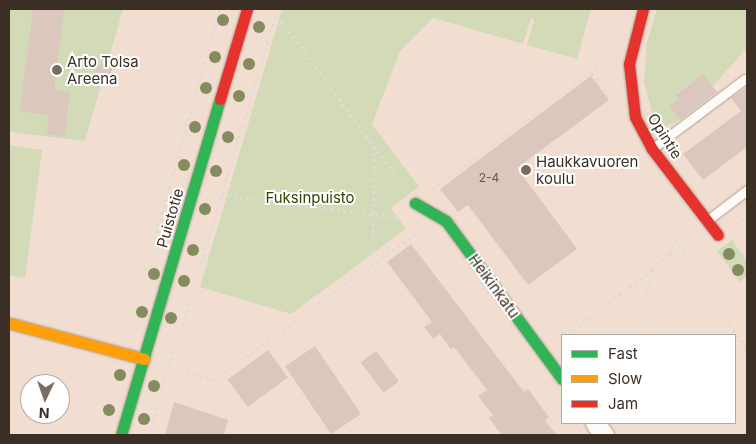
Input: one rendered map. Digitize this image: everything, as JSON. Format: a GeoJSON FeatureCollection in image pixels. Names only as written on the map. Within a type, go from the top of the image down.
{"type":"FeatureCollection","features":[{"type":"Feature","properties":{"kind":"street","name":"Puistotie"},"geometry":{"type":"LineString","coordinates":[[121,435],[247,9]]}},
{"type":"Feature","properties":{"kind":"street","name":"Opintie"},"geometry":{"type":"LineString","coordinates":[[643,9],[629,81],[635,117],[652,149],[718,236]]}},
{"type":"Feature","properties":{"kind":"street","name":"Heikinkatu"},"geometry":{"type":"LineString","coordinates":[[416,203],[446,221],[561,378]]}},
{"type":"Feature","properties":{"kind":"street"},"geometry":{"type":"LineString","coordinates":[[9,323],[144,359]]}},
{"type":"Feature","properties":{"kind":"street"},"geometry":{"type":"LineString","coordinates":[[588,426],[604,435]]}},
{"type":"Feature","properties":{"kind":"lane"},"geometry":{"type":"LineString","coordinates":[[652,149],[745,79]]}},
{"type":"Feature","properties":{"kind":"lane"},"geometry":{"type":"LineString","coordinates":[[707,221],[747,190]]}},
{"type":"Feature","properties":{"kind":"path"},"geometry":{"type":"LineString","coordinates":[[150,256],[220,9]]}},
{"type":"Feature","properties":{"kind":"path"},"geometry":{"type":"LineString","coordinates":[[179,337],[278,9]]}},
{"type":"Feature","properties":{"kind":"path"},"geometry":{"type":"LineString","coordinates":[[276,15],[374,144],[416,203],[611,59]]}},
{"type":"Feature","properties":{"kind":"path"},"geometry":{"type":"LineString","coordinates":[[592,73],[608,94]]}},
{"type":"Feature","properties":{"kind":"path"},"geometry":{"type":"LineString","coordinates":[[373,265],[374,144]]}},
{"type":"Feature","properties":{"kind":"path"},"geometry":{"type":"LineString","coordinates":[[221,195],[398,218]]}},
{"type":"Feature","properties":{"kind":"path"},"geometry":{"type":"LineString","coordinates":[[569,334],[653,269],[669,253],[687,217],[697,208]]}},
{"type":"Feature","properties":{"kind":"path"},"geometry":{"type":"LineString","coordinates":[[308,311],[438,216]]}},
{"type":"Feature","properties":{"kind":"path"},"geometry":{"type":"LineString","coordinates":[[669,253],[707,244],[718,236]]}},
{"type":"Feature","properties":{"kind":"path"},"geometry":{"type":"LineString","coordinates":[[653,269],[644,305],[654,325]]}},
{"type":"Feature","properties":{"kind":"path"},"geometry":{"type":"LineString","coordinates":[[741,290],[747,285]]}},
{"type":"Feature","properties":{"kind":"path"},"geometry":{"type":"LineString","coordinates":[[144,359],[215,380],[295,321]]}},
{"type":"Feature","properties":{"kind":"path"},"geometry":{"type":"LineString","coordinates":[[729,324],[747,349]]}},
{"type":"Feature","properties":{"kind":"path"},"geometry":{"type":"LineString","coordinates":[[746,362],[747,356]]}},
{"type":"Feature","properties":{"kind":"path"},"geometry":{"type":"LineString","coordinates":[[574,435],[588,426]]}},
{"type":"Feature","properties":{"kind":"green space","name":"Arto Tolsa Areena"},"geometry":{"type":"Polygon","coordinates":[[[9,9],[123,9],[85,141],[9,132],[9,9]]]}},
{"type":"Feature","properties":{"kind":"green space","name":"Fuksinpuisto"},"geometry":{"type":"Polygon","coordinates":[[[282,9],[591,9],[577,59],[527,45],[534,20],[531,18],[523,44],[433,18],[400,51],[372,124],[419,187],[391,208],[406,229],[291,314],[200,287],[282,9]]]}},
{"type":"Feature","properties":{"kind":"green space"},"geometry":{"type":"Polygon","coordinates":[[[657,9],[747,9],[747,48],[713,86],[703,74],[675,94],[678,99],[669,106],[680,120],[666,126],[654,121],[644,81],[647,43],[657,9]]]}},
{"type":"Feature","properties":{"kind":"green space"},"geometry":{"type":"Polygon","coordinates":[[[9,145],[42,150],[25,278],[9,275],[9,145]]]}},
{"type":"Feature","properties":{"kind":"green space"},"geometry":{"type":"Polygon","coordinates":[[[732,240],[747,261],[747,276],[740,282],[717,251],[732,240]]]}},
{"type":"Feature","properties":{"kind":"building"},"geometry":{"type":"Polygon","coordinates":[[[33,9],[64,9],[54,90],[70,92],[65,136],[47,134],[49,115],[20,111],[33,9]]]}},
{"type":"Feature","properties":{"kind":"building"},"geometry":{"type":"Polygon","coordinates":[[[97,64],[112,68],[108,84],[93,79],[97,64]]]}},
{"type":"Feature","properties":{"kind":"building"},"geometry":{"type":"Polygon","coordinates":[[[703,74],[717,92],[680,120],[669,106],[678,99],[675,95],[703,74]]]}},
{"type":"Feature","properties":{"kind":"building"},"geometry":{"type":"Polygon","coordinates":[[[591,76],[609,100],[517,168],[577,249],[528,285],[468,205],[458,212],[440,189],[591,76]]]}},
{"type":"Feature","properties":{"kind":"building"},"geometry":{"type":"Polygon","coordinates":[[[747,87],[747,147],[703,180],[683,154],[741,111],[731,98],[747,87]]]}},
{"type":"Feature","properties":{"kind":"building"},"geometry":{"type":"Polygon","coordinates":[[[411,244],[524,392],[528,389],[549,417],[545,421],[557,435],[502,435],[489,418],[493,415],[478,396],[487,390],[454,347],[451,349],[440,334],[433,339],[424,327],[432,322],[387,262],[411,244]]]}},
{"type":"Feature","properties":{"kind":"building"},"geometry":{"type":"Polygon","coordinates":[[[315,346],[361,414],[331,434],[285,366],[315,346]]]}},
{"type":"Feature","properties":{"kind":"building"},"geometry":{"type":"Polygon","coordinates":[[[268,350],[288,378],[248,407],[228,379],[268,350]]]}},
{"type":"Feature","properties":{"kind":"building"},"geometry":{"type":"Polygon","coordinates":[[[376,351],[399,381],[384,393],[361,362],[376,351]]]}},
{"type":"Feature","properties":{"kind":"building"},"geometry":{"type":"Polygon","coordinates":[[[174,402],[228,420],[224,435],[165,435],[174,402]]]}},
{"type":"Feature","properties":{"kind":"traffic: fast"},"geometry":{"type":"LineString","coordinates":[[121,435],[220,99]]}},
{"type":"Feature","properties":{"kind":"traffic: fast"},"geometry":{"type":"LineString","coordinates":[[415,203],[446,221],[561,378]]}},
{"type":"Feature","properties":{"kind":"traffic: slow"},"geometry":{"type":"LineString","coordinates":[[9,323],[144,359]]}},
{"type":"Feature","properties":{"kind":"traffic: jam"},"geometry":{"type":"LineString","coordinates":[[220,99],[247,9]]}},
{"type":"Feature","properties":{"kind":"traffic: jam"},"geometry":{"type":"LineString","coordinates":[[643,9],[629,64],[635,117],[652,149],[718,235]]}},
{"type":"Feature","properties":{"kind":"place","name":"Arto Tolsa Areena"},"geometry":{"type":"Point","coordinates":[57,70]}},
{"type":"Feature","properties":{"kind":"place","name":"Haukkavuoren koulu"},"geometry":{"type":"Point","coordinates":[526,170]}}]}
